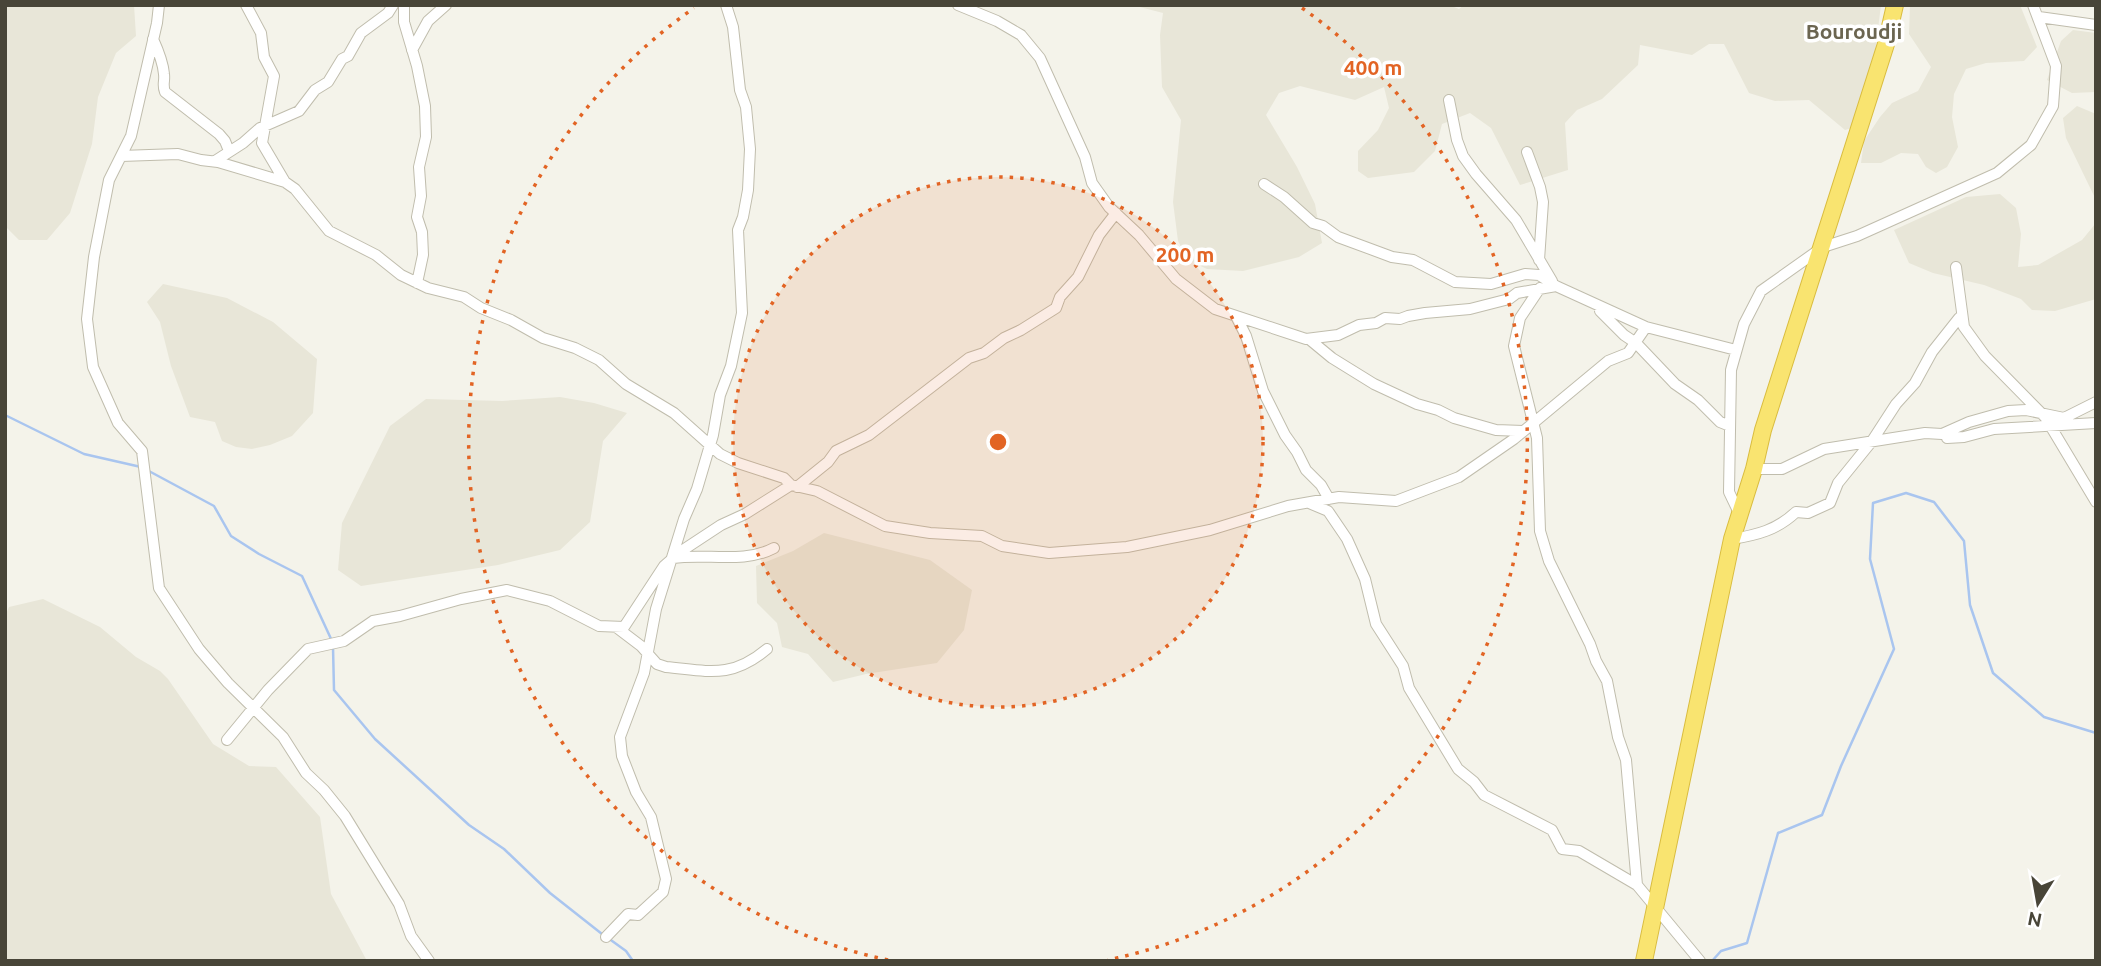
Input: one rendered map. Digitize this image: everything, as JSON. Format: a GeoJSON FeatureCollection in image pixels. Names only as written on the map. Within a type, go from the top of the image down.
{"type":"FeatureCollection","features":[{"type":"Feature","properties":{"kind":"highway"},"geometry":{"type":"LineString","coordinates":[[1644,961],[1732,538],[1763,430],[1886,44],[1895,5]]}},
{"type":"Feature","properties":{"kind":"street"},"geometry":{"type":"LineString","coordinates":[[159,5],[131,136],[108,180],[89,291],[87,319],[93,368],[118,423],[142,451],[159,588],[200,649],[283,737],[306,773],[345,816],[398,904],[411,936],[429,961]]}},
{"type":"Feature","properties":{"kind":"street"},"geometry":{"type":"LineString","coordinates":[[246,5],[261,33],[264,57],[274,76],[262,143],[285,183]]}},
{"type":"Feature","properties":{"kind":"street"},"geometry":{"type":"LineString","coordinates":[[215,161],[264,125],[299,111],[316,90],[328,82],[361,33],[388,13],[393,5]]}},
{"type":"Feature","properties":{"kind":"street"},"geometry":{"type":"LineString","coordinates":[[404,5],[404,22],[424,96],[426,128],[419,167],[421,196],[417,217],[422,232],[423,255],[417,284]]}},
{"type":"Feature","properties":{"kind":"street"},"geometry":{"type":"LineString","coordinates":[[412,50],[428,21],[446,5]]}},
{"type":"Feature","properties":{"kind":"street"},"geometry":{"type":"LineString","coordinates":[[606,937],[628,914],[638,915],[651,905],[663,892],[666,879],[651,817],[636,792],[622,756],[620,737],[644,673],[656,609],[710,445],[720,395],[731,366],[740,326],[738,230],[748,190],[750,149],[733,27],[726,5]]}},
{"type":"Feature","properties":{"kind":"street"},"geometry":{"type":"LineString","coordinates":[[958,5],[997,21],[1021,35],[1040,58],[1085,157],[1092,183],[1109,207],[1139,235],[1176,279],[1215,310],[1308,339],[1339,363],[1374,384],[1454,418],[1496,430],[1530,427]]}},
{"type":"Feature","properties":{"kind":"street"},"geometry":{"type":"LineString","coordinates":[[1740,514],[1729,492],[1731,370],[1744,324],[1761,291],[1823,247],[1857,236],[1997,173],[2031,145],[2053,106],[2056,66],[2033,5]]}},
{"type":"Feature","properties":{"kind":"street"},"geometry":{"type":"LineString","coordinates":[[2039,17],[2096,25]]}},
{"type":"Feature","properties":{"kind":"street"},"geometry":{"type":"LineString","coordinates":[[153,39],[165,76],[162,85],[165,92],[219,134],[229,151]]}},
{"type":"Feature","properties":{"kind":"street"},"geometry":{"type":"LineString","coordinates":[[1449,100],[1457,141],[1464,156],[1516,220],[1556,286]]}},
{"type":"Feature","properties":{"kind":"street"},"geometry":{"type":"LineString","coordinates":[[1527,152],[1540,187],[1542,202],[1539,260]]}},
{"type":"Feature","properties":{"kind":"street"},"geometry":{"type":"LineString","coordinates":[[121,156],[178,154],[215,161],[285,183],[295,188],[329,231],[376,255],[417,284],[464,297],[543,338],[575,348],[599,360],[626,384],[674,413],[730,460],[784,478],[794,486],[817,491],[885,526],[930,533],[982,536],[1002,546],[1049,553],[1128,547],[1210,530],[1252,515],[1339,497],[1396,501],[1459,477],[1530,427],[1608,361],[1628,353],[1646,327]]}},
{"type":"Feature","properties":{"kind":"street"},"geometry":{"type":"LineString","coordinates":[[1264,184],[1290,202],[1313,223],[1323,226],[1338,237],[1392,257],[1413,261],[1455,282],[1491,284],[1525,274],[1539,275],[1595,305],[1646,327],[1737,350]]}},
{"type":"Feature","properties":{"kind":"street"},"geometry":{"type":"LineString","coordinates":[[227,740],[308,649],[344,641],[373,621],[507,590],[550,601],[599,626],[624,627],[664,566],[673,558],[721,525],[794,486],[828,462],[836,451],[869,435],[968,358],[984,353],[1004,338],[1056,308],[1060,297],[1078,276],[1099,235],[1116,213]]}},
{"type":"Feature","properties":{"kind":"street"},"geometry":{"type":"LineString","coordinates":[[1956,267],[1964,327]]}},
{"type":"Feature","properties":{"kind":"street"},"geometry":{"type":"LineString","coordinates":[[1308,339],[1338,335],[1359,325],[1376,323],[1385,318],[1400,319],[1425,313],[1470,309],[1540,288],[1556,286]]}},
{"type":"Feature","properties":{"kind":"street"},"geometry":{"type":"LineString","coordinates":[[1540,288],[1520,318],[1514,346],[1530,427],[1537,438],[1539,531],[1549,561],[1607,681],[1618,737],[1626,760],[1637,885]]}},
{"type":"Feature","properties":{"kind":"street"},"geometry":{"type":"LineString","coordinates":[[1595,305],[1675,384],[1698,400],[1720,422],[1730,426]]}},
{"type":"Feature","properties":{"kind":"street"},"geometry":{"type":"LineString","coordinates":[[1237,318],[1246,336],[1263,391],[1285,435],[1306,470],[1321,485],[1329,499]]}},
{"type":"Feature","properties":{"kind":"street"},"geometry":{"type":"LineString","coordinates":[[1732,538],[1756,535],[1785,523],[1796,512],[1808,513],[1830,503],[1838,483],[1872,441],[1896,404],[1922,372],[1931,352],[1959,318],[1985,356],[2042,414],[2096,502]]}},
{"type":"Feature","properties":{"kind":"street"},"geometry":{"type":"LineString","coordinates":[[1754,468],[1782,469],[1824,449],[1925,433],[1942,434],[1969,422],[2008,411],[2026,410],[2064,418],[2096,402]]}},
{"type":"Feature","properties":{"kind":"street"},"geometry":{"type":"LineString","coordinates":[[1947,438],[1964,437],[1994,429],[2096,422]]}},
{"type":"Feature","properties":{"kind":"street"},"geometry":{"type":"LineString","coordinates":[[1309,503],[1328,511],[1347,539],[1365,579],[1376,624],[1403,666],[1409,688],[1458,769],[1474,782],[1484,795],[1552,830],[1562,849],[1579,850],[1637,885],[1700,961]]}},
{"type":"Feature","properties":{"kind":"street"},"geometry":{"type":"LineString","coordinates":[[673,558],[738,557],[767,552],[774,548]]}},
{"type":"Feature","properties":{"kind":"street"},"geometry":{"type":"LineString","coordinates":[[616,627],[657,664],[666,667],[726,673],[757,658],[768,649]]}},
{"type":"Feature","properties":{"kind":"shaded area"},"geometry":{"type":"Polygon","coordinates":[[[5,5],[134,5],[136,36],[116,53],[98,97],[92,144],[70,213],[47,240],[19,240],[5,226],[5,5]]]}},
{"type":"Feature","properties":{"kind":"shaded area"},"geometry":{"type":"Polygon","coordinates":[[[1132,5],[1449,5],[1459,9],[1464,5],[1881,5],[1875,53],[1855,127],[1845,130],[1809,100],[1775,101],[1749,93],[1724,44],[1709,44],[1692,55],[1640,45],[1638,65],[1602,99],[1577,110],[1565,123],[1568,170],[1520,185],[1491,128],[1470,113],[1442,124],[1435,151],[1414,172],[1368,178],[1358,171],[1358,151],[1378,130],[1389,108],[1384,87],[1355,100],[1300,86],[1279,93],[1266,115],[1315,204],[1322,243],[1299,257],[1243,271],[1207,269],[1188,260],[1178,241],[1173,202],[1181,120],[1162,87],[1160,35],[1163,13],[1132,5]]]}},
{"type":"Feature","properties":{"kind":"shaded area"},"geometry":{"type":"Polygon","coordinates":[[[1910,5],[2020,5],[2037,47],[2024,61],[1986,63],[1966,69],[1954,94],[1952,117],[1958,147],[1947,167],[1936,173],[1926,167],[1918,154],[1901,153],[1881,163],[1861,163],[1864,141],[1880,117],[1892,103],[1918,91],[1931,67],[1909,34],[1910,5]]]}},
{"type":"Feature","properties":{"kind":"shaded area"},"geometry":{"type":"Polygon","coordinates":[[[2073,30],[2096,33],[2096,92],[2072,93],[2047,80],[2061,41],[2073,30]]]}},
{"type":"Feature","properties":{"kind":"shaded area"},"geometry":{"type":"Polygon","coordinates":[[[2077,106],[2096,114],[2096,200],[2066,138],[2063,118],[2077,106]]]}},
{"type":"Feature","properties":{"kind":"shaded area"},"geometry":{"type":"Polygon","coordinates":[[[2000,194],[2016,208],[2021,234],[2018,267],[2038,265],[2082,240],[2096,223],[2096,299],[2055,311],[2032,310],[2021,299],[1984,285],[1933,273],[1909,263],[1894,230],[1966,197],[2000,194]]]}},
{"type":"Feature","properties":{"kind":"shaded area"},"geometry":{"type":"Polygon","coordinates":[[[163,284],[227,298],[273,322],[317,359],[313,413],[292,436],[252,449],[236,447],[222,441],[215,422],[190,417],[171,366],[160,322],[147,302],[163,284]]]}},
{"type":"Feature","properties":{"kind":"shaded area"},"geometry":{"type":"Polygon","coordinates":[[[560,397],[627,413],[603,441],[590,522],[560,550],[498,565],[361,586],[338,570],[342,523],[390,426],[426,399],[502,401],[560,397]]]}},
{"type":"Feature","properties":{"kind":"shaded area"},"geometry":{"type":"Polygon","coordinates":[[[824,533],[930,560],[972,590],[964,630],[937,663],[833,682],[808,654],[782,647],[777,623],[757,603],[756,566],[793,551],[824,533]]]}},
{"type":"Feature","properties":{"kind":"shaded area"},"geometry":{"type":"Polygon","coordinates":[[[43,599],[100,627],[136,657],[160,671],[213,744],[249,766],[276,767],[320,817],[331,894],[367,961],[5,961],[5,616],[9,607],[43,599]]]}},
{"type":"Feature","properties":{"kind":"waterway"},"geometry":{"type":"LineString","coordinates":[[5,415],[84,454],[141,467]]}},
{"type":"Feature","properties":{"kind":"waterway"},"geometry":{"type":"LineString","coordinates":[[147,470],[214,506],[231,536],[302,576],[332,641]]}},
{"type":"Feature","properties":{"kind":"waterway"},"geometry":{"type":"LineString","coordinates":[[1712,961],[1721,951],[1747,943],[1778,833],[1822,815],[1894,649],[1870,559],[1873,503],[1906,493],[1934,502],[1964,541],[1970,605],[1993,673],[2044,717],[2096,733]]}},
{"type":"Feature","properties":{"kind":"waterway"},"geometry":{"type":"LineString","coordinates":[[333,647],[334,690],[375,739],[469,825],[504,849],[550,893],[602,934]]}},
{"type":"Feature","properties":{"kind":"waterway"},"geometry":{"type":"LineString","coordinates":[[608,938],[626,951],[633,961]]}},
{"type":"Feature","properties":{"kind":"district","name":"Bouroudji"},"geometry":{"type":"Point","coordinates":[1854,32]}}]}
